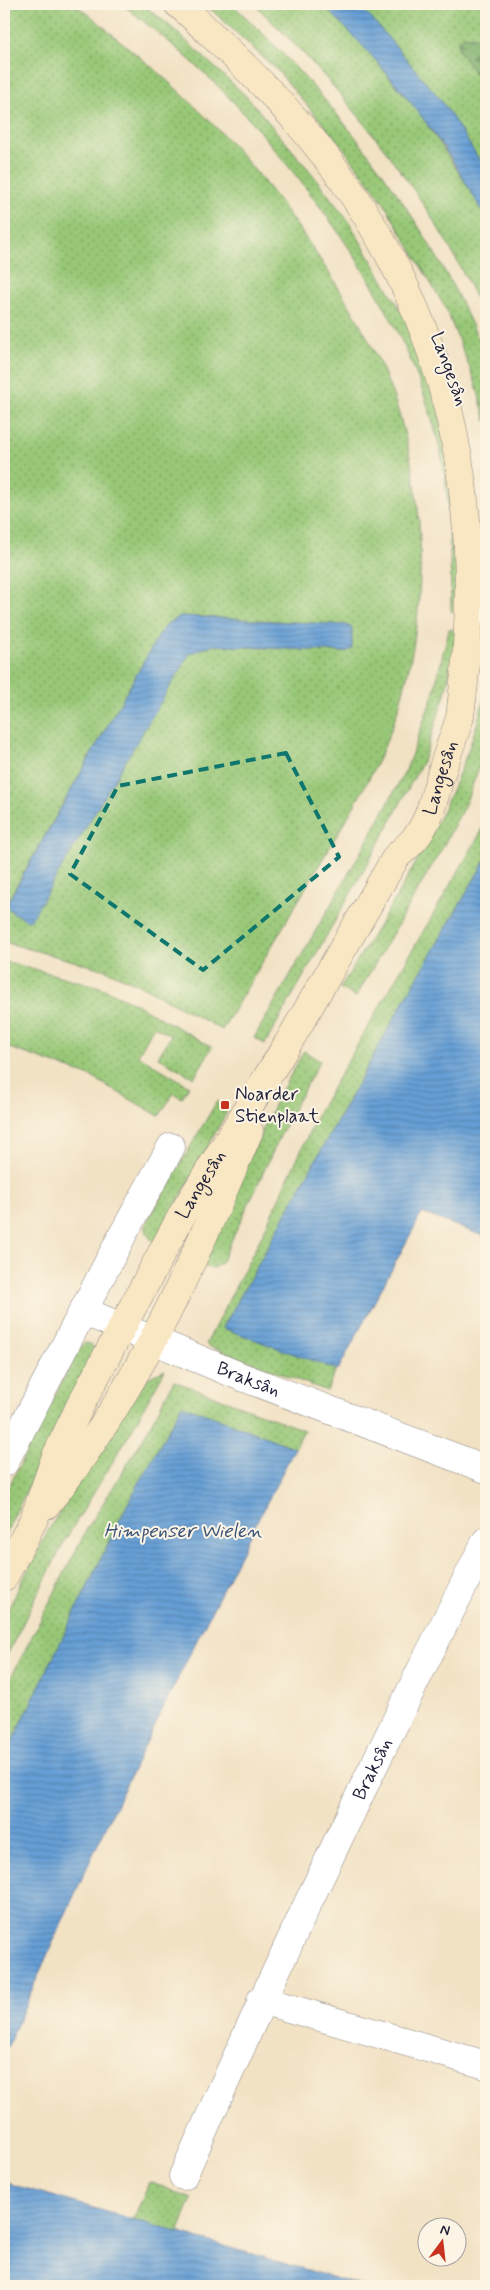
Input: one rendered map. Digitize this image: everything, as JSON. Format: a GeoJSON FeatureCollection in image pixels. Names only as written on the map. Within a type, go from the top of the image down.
{"type":"FeatureCollection","features":[{"type":"Feature","properties":{"kind":"street","name":"Langesân"},"geometry":{"type":"LineString","coordinates":[[4,1577],[34,1519],[56,1456],[81,1404],[183,1213],[287,1044],[396,857],[417,836],[430,811],[464,703],[484,609],[484,550],[479,473],[458,390],[430,317],[367,210],[327,157],[263,83],[178,4]]}},
{"type":"Feature","properties":{"kind":"street","name":"Langesân"},"geometry":{"type":"LineString","coordinates":[[34,1519],[76,1468],[109,1418],[152,1340],[208,1227],[287,1044]]}},
{"type":"Feature","properties":{"kind":"street"},"geometry":{"type":"LineString","coordinates":[[4,1463],[171,1147]]}},
{"type":"Feature","properties":{"kind":"street"},"geometry":{"type":"LineString","coordinates":[[83,1311],[152,1340]]}},
{"type":"Feature","properties":{"kind":"street","name":"Braksân"},"geometry":{"type":"LineString","coordinates":[[152,1340],[237,1375],[486,1470]]}},
{"type":"Feature","properties":{"kind":"street","name":"Braksân"},"geometry":{"type":"LineString","coordinates":[[183,2176],[261,2000],[375,1761],[486,1541]]}},
{"type":"Feature","properties":{"kind":"street"},"geometry":{"type":"LineString","coordinates":[[261,2000],[486,2065]]}},
{"type":"Feature","properties":{"kind":"highlighted area"},"geometry":{"type":"Polygon","coordinates":[[[286,753],[339,857],[203,970],[70,874],[118,786],[286,753]]]}},
{"type":"Feature","properties":{"kind":"green space"},"geometry":{"type":"Polygon","coordinates":[[[60,3],[73,5],[89,15],[160,74],[217,129],[242,155],[272,192],[339,289],[375,353],[398,411],[409,454],[417,499],[420,543],[420,588],[415,633],[407,677],[395,719],[372,774],[222,1030],[144,987],[106,970],[4,942],[4,4],[60,3]],[[182,616],[168,623],[159,635],[6,904],[12,912],[190,653],[214,645],[345,652],[346,625],[182,616]]]}},
{"type":"Feature","properties":{"kind":"green space"},"geometry":{"type":"Polygon","coordinates":[[[122,4],[142,4],[168,24],[248,98],[310,171],[349,222],[410,326],[449,436],[461,613],[451,611],[448,509],[440,449],[429,410],[415,372],[381,300],[360,265],[314,199],[248,118],[193,63],[122,4]]]}},
{"type":"Feature","properties":{"kind":"green space"},"geometry":{"type":"Polygon","coordinates":[[[205,4],[232,4],[265,36],[297,69],[356,138],[410,212],[456,292],[481,345],[487,368],[486,422],[476,384],[446,309],[382,200],[341,145],[277,70],[205,4]]]}},
{"type":"Feature","properties":{"kind":"green space"},"geometry":{"type":"Polygon","coordinates":[[[254,4],[322,4],[355,36],[421,115],[478,202],[486,220],[486,322],[443,235],[386,151],[322,73],[254,4]]]}},
{"type":"Feature","properties":{"kind":"green space"},"geometry":{"type":"Polygon","coordinates":[[[357,4],[486,4],[486,39],[470,36],[459,51],[486,88],[486,170],[441,100],[373,20],[357,4]]]}},
{"type":"Feature","properties":{"kind":"green space"},"geometry":{"type":"Polygon","coordinates":[[[463,36],[486,39],[486,88],[459,51],[458,41],[463,36]]]}},
{"type":"Feature","properties":{"kind":"green space"},"geometry":{"type":"Polygon","coordinates":[[[449,629],[460,631],[444,698],[423,761],[377,847],[265,1044],[254,1038],[406,770],[433,695],[449,629]]]}},
{"type":"Feature","properties":{"kind":"green space"},"geometry":{"type":"Polygon","coordinates":[[[486,690],[486,749],[466,802],[444,845],[356,997],[340,988],[405,882],[444,808],[475,730],[486,690]]]}},
{"type":"Feature","properties":{"kind":"green space"},"geometry":{"type":"Polygon","coordinates":[[[486,819],[486,859],[393,1020],[223,1328],[336,1369],[327,1391],[208,1346],[206,1344],[262,1235],[320,1109],[480,834],[486,819]]]}},
{"type":"Feature","properties":{"kind":"green space"},"geometry":{"type":"Polygon","coordinates":[[[4,961],[100,987],[136,1004],[212,1047],[194,1078],[158,1057],[171,1036],[154,1026],[138,1055],[189,1086],[182,1098],[174,1093],[159,1116],[90,1076],[4,1046],[4,961]]]}},
{"type":"Feature","properties":{"kind":"green space"},"geometry":{"type":"Polygon","coordinates":[[[304,1051],[320,1061],[290,1115],[221,1263],[213,1268],[199,1266],[276,1101],[304,1051]]]}},
{"type":"Feature","properties":{"kind":"green space"},"geometry":{"type":"Polygon","coordinates":[[[217,1101],[229,1108],[155,1243],[150,1239],[146,1223],[217,1101]]]}},
{"type":"Feature","properties":{"kind":"green space"},"geometry":{"type":"Polygon","coordinates":[[[85,1343],[91,1344],[95,1350],[4,1537],[4,1496],[80,1346],[85,1343]]]}},
{"type":"Feature","properties":{"kind":"green space"},"geometry":{"type":"Polygon","coordinates":[[[165,1370],[129,1435],[64,1542],[4,1661],[4,1619],[50,1527],[143,1380],[165,1370]]]}},
{"type":"Feature","properties":{"kind":"green space"},"geometry":{"type":"Polygon","coordinates":[[[174,1381],[304,1430],[295,1448],[182,1405],[126,1507],[4,1759],[4,1691],[87,1529],[141,1442],[174,1381]]]}},
{"type":"Feature","properties":{"kind":"green space"},"geometry":{"type":"Polygon","coordinates":[[[150,2182],[192,2199],[178,2233],[133,2219],[150,2182]]]}},
{"type":"Feature","properties":{"kind":"water"},"geometry":{"type":"Polygon","coordinates":[[[322,4],[357,4],[373,20],[441,100],[486,170],[486,220],[453,161],[413,105],[369,53],[322,4]]]}},
{"type":"Feature","properties":{"kind":"water"},"geometry":{"type":"Polygon","coordinates":[[[182,616],[346,625],[352,628],[352,649],[345,652],[214,645],[190,653],[31,919],[27,920],[12,912],[6,905],[159,635],[168,623],[182,616]]]}},
{"type":"Feature","properties":{"kind":"water"},"geometry":{"type":"Polygon","coordinates":[[[486,859],[486,1237],[422,1213],[338,1370],[223,1328],[393,1020],[486,859]]]}},
{"type":"Feature","properties":{"kind":"water","name":"Himpenser Wielen"},"geometry":{"type":"Polygon","coordinates":[[[182,1405],[295,1448],[218,1598],[107,1824],[4,2055],[4,1759],[126,1507],[182,1405]]]}},
{"type":"Feature","properties":{"kind":"water"},"geometry":{"type":"Polygon","coordinates":[[[4,2182],[362,2286],[4,2286],[4,2182]]]}},
{"type":"Feature","properties":{"kind":"place","name":"Noarder Stienplaat"},"geometry":{"type":"Point","coordinates":[225,1105]}}]}
